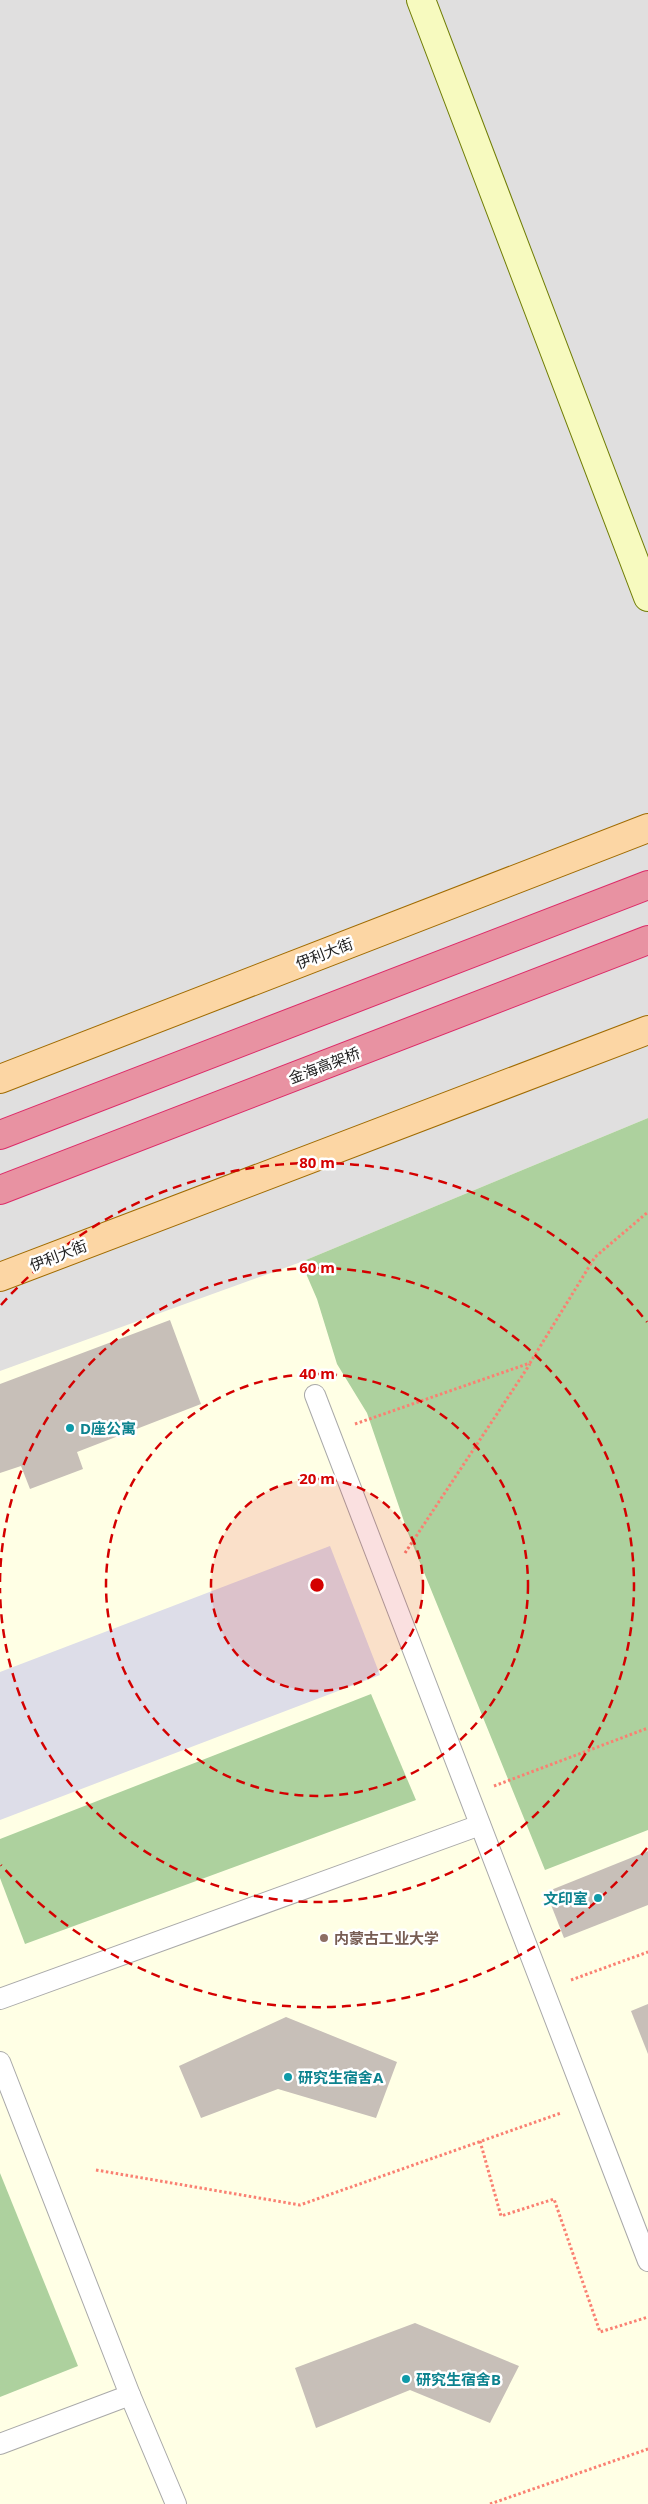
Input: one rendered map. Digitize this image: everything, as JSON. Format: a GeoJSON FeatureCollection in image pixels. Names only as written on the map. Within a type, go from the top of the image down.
{"type":"FeatureCollection","features":[{"type":"Feature","properties":{"kind":"highway"},"geometry":{"type":"LineString","coordinates":[[0,1134],[648,885]]}},
{"type":"Feature","properties":{"kind":"highway","name":"金海高架桥"},"geometry":{"type":"LineString","coordinates":[[0,1190],[648,940]]}},
{"type":"Feature","properties":{"kind":"main road","name":"伊利大街"},"geometry":{"type":"LineString","coordinates":[[0,1079],[648,828]]}},
{"type":"Feature","properties":{"kind":"main road","name":"伊利大街"},"geometry":{"type":"LineString","coordinates":[[0,1277],[648,1030]]}},
{"type":"Feature","properties":{"kind":"street"},"geometry":{"type":"LineString","coordinates":[[421,0],[648,597]]}},
{"type":"Feature","properties":{"kind":"lane"},"geometry":{"type":"LineString","coordinates":[[314,1395],[648,2261]]}},
{"type":"Feature","properties":{"kind":"lane"},"geometry":{"type":"LineString","coordinates":[[0,1999],[480,1825]]}},
{"type":"Feature","properties":{"kind":"lane"},"geometry":{"type":"LineString","coordinates":[[0,2062],[130,2395],[176,2504]]}},
{"type":"Feature","properties":{"kind":"lane"},"geometry":{"type":"LineString","coordinates":[[0,2444],[130,2395]]}},
{"type":"Feature","properties":{"kind":"path"},"geometry":{"type":"LineString","coordinates":[[386,1581],[530,1363],[595,1257],[648,1212]]}},
{"type":"Feature","properties":{"kind":"path"},"geometry":{"type":"LineString","coordinates":[[329,1433],[530,1363]]}},
{"type":"Feature","properties":{"kind":"path"},"geometry":{"type":"LineString","coordinates":[[469,1795],[648,1728]]}},
{"type":"Feature","properties":{"kind":"path"},"geometry":{"type":"LineString","coordinates":[[544,1990],[648,1952]]}},
{"type":"Feature","properties":{"kind":"path"},"geometry":{"type":"LineString","coordinates":[[96,2170],[300,2205],[587,2104]]}},
{"type":"Feature","properties":{"kind":"path"},"geometry":{"type":"LineString","coordinates":[[480,2141],[501,2216],[554,2200],[600,2332],[648,2317]]}},
{"type":"Feature","properties":{"kind":"path"},"geometry":{"type":"LineString","coordinates":[[490,2504],[648,2449]]}},
{"type":"Feature","properties":{"kind":"shaded area"},"geometry":{"type":"Polygon","coordinates":[[[0,0],[648,0],[648,2504],[0,2504],[0,0]]]}},
{"type":"Feature","properties":{"kind":"shaded area","name":"内蒙古工业大学"},"geometry":{"type":"Polygon","coordinates":[[[648,1118],[648,2504],[0,2504],[0,1371],[301,1262],[648,1118]]]}},
{"type":"Feature","properties":{"kind":"shaded area"},"geometry":{"type":"Polygon","coordinates":[[[330,1546],[380,1675],[0,1820],[0,1672],[330,1546]]]}},
{"type":"Feature","properties":{"kind":"green space"},"geometry":{"type":"Polygon","coordinates":[[[648,1118],[648,1830],[545,1870],[408,1533],[367,1413],[337,1364],[317,1299],[301,1262],[648,1118]]]}},
{"type":"Feature","properties":{"kind":"green space"},"geometry":{"type":"Polygon","coordinates":[[[371,1694],[416,1800],[25,1944],[0,1878],[0,1839],[371,1694]]]}},
{"type":"Feature","properties":{"kind":"green space"},"geometry":{"type":"Polygon","coordinates":[[[0,2173],[78,2366],[0,2397],[0,2173]]]}},
{"type":"Feature","properties":{"kind":"building","name":"D座公寓"},"geometry":{"type":"Polygon","coordinates":[[[170,1320],[201,1404],[77,1452],[83,1469],[30,1489],[21,1466],[0,1473],[0,1384],[170,1320]]]}},
{"type":"Feature","properties":{"kind":"building","name":"文印室"},"geometry":{"type":"Polygon","coordinates":[[[648,1851],[648,1905],[564,1938],[546,1892],[648,1851]]]}},
{"type":"Feature","properties":{"kind":"building"},"geometry":{"type":"Polygon","coordinates":[[[648,2004],[648,2054],[631,2011],[648,2004]]]}},
{"type":"Feature","properties":{"kind":"building","name":"研究生宿舍A"},"geometry":{"type":"Polygon","coordinates":[[[286,2017],[397,2062],[376,2118],[278,2089],[201,2118],[179,2066],[286,2017]]]}},
{"type":"Feature","properties":{"kind":"building","name":"研究生宿舍B"},"geometry":{"type":"Polygon","coordinates":[[[415,2323],[519,2366],[490,2423],[410,2390],[316,2428],[295,2368],[415,2323]]]}},
{"type":"Feature","properties":{"kind":"place","name":"D座公寓"},"geometry":{"type":"Point","coordinates":[70,1428]}},
{"type":"Feature","properties":{"kind":"place","name":"文印室"},"geometry":{"type":"Point","coordinates":[598,1898]}},
{"type":"Feature","properties":{"kind":"place","name":"内蒙古工业大学"},"geometry":{"type":"Point","coordinates":[324,1938]}},
{"type":"Feature","properties":{"kind":"place","name":"研究生宿舍A"},"geometry":{"type":"Point","coordinates":[288,2077]}},
{"type":"Feature","properties":{"kind":"place","name":"研究生宿舍B"},"geometry":{"type":"Point","coordinates":[406,2379]}}]}
